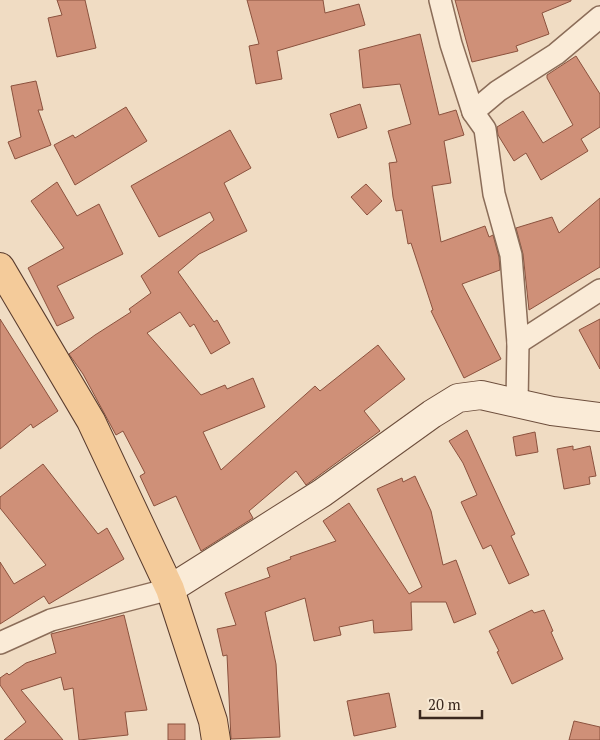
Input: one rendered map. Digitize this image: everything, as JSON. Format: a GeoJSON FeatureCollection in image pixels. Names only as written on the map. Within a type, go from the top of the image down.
{"type":"FeatureCollection","features":[{"type":"Feature","properties":{"kind":"main road"},"geometry":{"type":"LineString","coordinates":[[0,267],[91,421],[170,589],[213,721],[216,740]]}},
{"type":"Feature","properties":{"kind":"street"},"geometry":{"type":"LineString","coordinates":[[440,0],[451,44],[473,112],[485,129],[494,194],[511,255],[518,343],[517,403]]}},
{"type":"Feature","properties":{"kind":"street"},"geometry":{"type":"LineString","coordinates":[[473,112],[498,91],[556,54],[600,17]]}},
{"type":"Feature","properties":{"kind":"street"},"geometry":{"type":"LineString","coordinates":[[518,343],[600,290]]}},
{"type":"Feature","properties":{"kind":"street"},"geometry":{"type":"LineString","coordinates":[[0,643],[51,620],[170,589],[322,493],[432,414],[458,398],[481,395],[552,411],[600,417]]}},
{"type":"Feature","properties":{"kind":"building"},"geometry":{"type":"Polygon","coordinates":[[[57,0],[85,0],[96,48],[57,57],[48,18],[62,15],[57,0]]]}},
{"type":"Feature","properties":{"kind":"building"},"geometry":{"type":"Polygon","coordinates":[[[247,0],[323,0],[325,13],[359,4],[365,25],[277,51],[282,79],[256,84],[249,46],[259,44],[247,0]]]}},
{"type":"Feature","properties":{"kind":"building"},"geometry":{"type":"Polygon","coordinates":[[[455,0],[571,1],[542,13],[549,34],[516,46],[518,51],[472,62],[455,0]]]}},
{"type":"Feature","properties":{"kind":"building"},"geometry":{"type":"Polygon","coordinates":[[[420,34],[439,115],[456,110],[464,135],[444,141],[451,183],[432,186],[441,242],[485,226],[489,237],[493,235],[499,257],[500,270],[462,284],[501,359],[464,378],[431,311],[433,310],[411,243],[408,244],[402,210],[396,211],[389,163],[397,162],[388,131],[411,124],[400,84],[363,88],[359,50],[420,34]]]}},
{"type":"Feature","properties":{"kind":"building"},"geometry":{"type":"Polygon","coordinates":[[[576,56],[600,94],[600,127],[581,139],[588,151],[541,180],[526,153],[514,161],[498,135],[497,127],[523,111],[543,143],[573,125],[547,75],[576,56]]]}},
{"type":"Feature","properties":{"kind":"building"},"geometry":{"type":"Polygon","coordinates":[[[36,81],[43,110],[38,110],[51,145],[15,159],[8,142],[21,137],[11,86],[36,81]]]}},
{"type":"Feature","properties":{"kind":"building"},"geometry":{"type":"Polygon","coordinates":[[[360,104],[367,128],[338,138],[330,114],[360,104]]]}},
{"type":"Feature","properties":{"kind":"building"},"geometry":{"type":"Polygon","coordinates":[[[126,107],[147,141],[75,185],[54,145],[73,135],[75,138],[126,107]]]}},
{"type":"Feature","properties":{"kind":"building"},"geometry":{"type":"Polygon","coordinates":[[[230,130],[251,168],[224,183],[247,231],[199,254],[178,272],[214,322],[217,320],[230,343],[211,354],[194,324],[190,327],[180,312],[147,333],[201,395],[225,385],[227,389],[253,378],[265,407],[203,432],[221,470],[315,386],[320,391],[378,345],[405,379],[364,411],[380,431],[306,485],[296,471],[249,511],[253,518],[201,551],[176,496],[154,506],[140,476],[145,473],[123,431],[116,435],[83,374],[69,354],[131,312],[129,309],[151,293],[141,276],[214,220],[210,212],[159,237],[131,186],[230,130]]]}},
{"type":"Feature","properties":{"kind":"building"},"geometry":{"type":"Polygon","coordinates":[[[57,182],[77,216],[99,204],[123,254],[57,286],[74,318],[57,326],[28,268],[64,248],[31,201],[57,182]]]}},
{"type":"Feature","properties":{"kind":"building"},"geometry":{"type":"Polygon","coordinates":[[[366,184],[382,201],[367,215],[351,197],[366,184]]]}},
{"type":"Feature","properties":{"kind":"building"},"geometry":{"type":"Polygon","coordinates":[[[600,198],[600,267],[529,310],[523,254],[516,228],[552,217],[559,233],[600,198]]]}},
{"type":"Feature","properties":{"kind":"building"},"geometry":{"type":"Polygon","coordinates":[[[0,319],[58,411],[33,428],[31,424],[0,449],[0,319]]]}},
{"type":"Feature","properties":{"kind":"building"},"geometry":{"type":"Polygon","coordinates":[[[600,319],[600,369],[579,330],[600,319]]]}},
{"type":"Feature","properties":{"kind":"building"},"geometry":{"type":"Polygon","coordinates":[[[467,430],[515,534],[511,536],[529,575],[509,584],[491,545],[483,549],[461,502],[477,495],[463,463],[449,441],[467,430]]]}},
{"type":"Feature","properties":{"kind":"building"},"geometry":{"type":"Polygon","coordinates":[[[535,432],[538,452],[516,456],[513,437],[535,432]]]}},
{"type":"Feature","properties":{"kind":"building"},"geometry":{"type":"Polygon","coordinates":[[[573,446],[573,450],[590,446],[596,476],[589,477],[590,484],[564,489],[557,449],[573,446]]]}},
{"type":"Feature","properties":{"kind":"building"},"geometry":{"type":"Polygon","coordinates":[[[43,464],[98,534],[107,528],[124,559],[49,604],[44,596],[0,624],[0,562],[14,584],[46,565],[0,508],[0,497],[43,464]]]}},
{"type":"Feature","properties":{"kind":"building"},"geometry":{"type":"Polygon","coordinates":[[[415,476],[431,511],[443,565],[456,560],[476,614],[454,623],[446,602],[411,602],[412,630],[374,633],[373,620],[339,627],[341,635],[314,641],[305,598],[265,612],[276,664],[280,737],[231,739],[227,655],[223,656],[217,629],[236,625],[225,593],[270,577],[267,568],[291,559],[290,557],[336,541],[323,521],[349,503],[409,594],[422,587],[377,489],[402,478],[403,482],[415,476]]]}},
{"type":"Feature","properties":{"kind":"building"},"geometry":{"type":"Polygon","coordinates":[[[532,610],[534,613],[544,610],[563,659],[512,684],[489,631],[532,610]]]}},
{"type":"Feature","properties":{"kind":"building"},"geometry":{"type":"Polygon","coordinates":[[[124,615],[147,710],[125,712],[128,735],[79,740],[73,688],[64,690],[61,677],[21,690],[63,740],[4,740],[26,722],[0,685],[0,678],[7,673],[9,675],[26,663],[56,653],[51,634],[124,615]]]}},
{"type":"Feature","properties":{"kind":"building"},"geometry":{"type":"Polygon","coordinates":[[[389,693],[396,727],[354,736],[347,701],[389,693]]]}},
{"type":"Feature","properties":{"kind":"building"},"geometry":{"type":"Polygon","coordinates":[[[574,721],[600,727],[600,740],[569,740],[574,721]]]}},
{"type":"Feature","properties":{"kind":"building"},"geometry":{"type":"Polygon","coordinates":[[[168,724],[185,724],[185,740],[168,740],[168,724]]]}}]}
